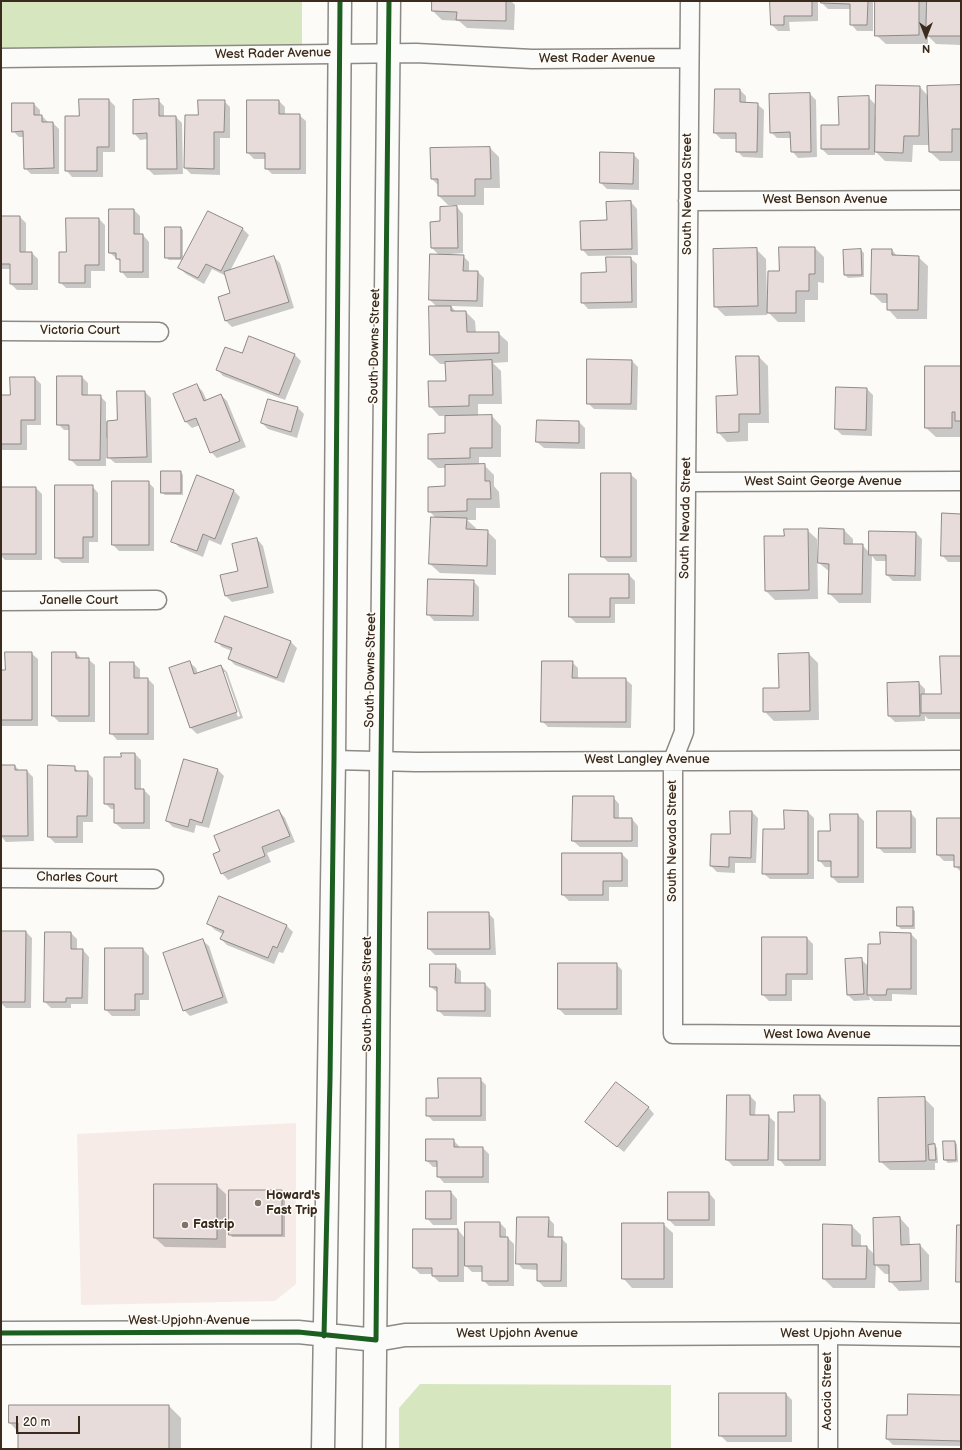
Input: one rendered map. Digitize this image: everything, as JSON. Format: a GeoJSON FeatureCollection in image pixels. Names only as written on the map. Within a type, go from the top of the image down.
{"type":"FeatureCollection","features":[{"type":"Feature","properties":{"kind":"main road"},"geometry":{"type":"LineString","coordinates":[[323,1449],[334,760],[340,1]]}},
{"type":"Feature","properties":{"kind":"main road","name":"South Downs Street"},"geometry":{"type":"LineString","coordinates":[[374,1449],[389,1]]}},
{"type":"Feature","properties":{"kind":"main road","name":"West Upjohn Avenue"},"geometry":{"type":"LineString","coordinates":[[1,1333],[298,1332],[324,1336],[376,1340],[405,1335],[828,1333],[961,1335]]}},
{"type":"Feature","properties":{"kind":"street","name":"South Nevada Street"},"geometry":{"type":"LineString","coordinates":[[673,1034],[674,760],[684,732],[690,1]]}},
{"type":"Feature","properties":{"kind":"street","name":"West Rader Avenue"},"geometry":{"type":"LineString","coordinates":[[1,58],[339,53],[416,53],[532,59],[690,58]]}},
{"type":"Feature","properties":{"kind":"street","name":"West Benson Avenue"},"geometry":{"type":"LineString","coordinates":[[688,201],[961,200]]}},
{"type":"Feature","properties":{"kind":"street","name":"Victoria Court"},"geometry":{"type":"LineString","coordinates":[[1,331],[159,332]]}},
{"type":"Feature","properties":{"kind":"street","name":"West Saint George Avenue"},"geometry":{"type":"LineString","coordinates":[[686,482],[961,481]]}},
{"type":"Feature","properties":{"kind":"street","name":"Janelle Court"},"geometry":{"type":"LineString","coordinates":[[1,601],[157,600]]}},
{"type":"Feature","properties":{"kind":"street","name":"West Langley Avenue"},"geometry":{"type":"LineString","coordinates":[[334,760],[381,762],[961,760]]}},
{"type":"Feature","properties":{"kind":"street","name":"Charles Court"},"geometry":{"type":"LineString","coordinates":[[1,878],[154,879]]}},
{"type":"Feature","properties":{"kind":"street","name":"West Iowa Avenue"},"geometry":{"type":"LineString","coordinates":[[673,1034],[961,1036]]}},
{"type":"Feature","properties":{"kind":"street","name":"Acacia Street"},"geometry":{"type":"LineString","coordinates":[[828,1333],[828,1449]]}},
{"type":"Feature","properties":{"kind":"shaded area"},"geometry":{"type":"Polygon","coordinates":[[[296,1123],[296,1284],[275,1301],[81,1305],[77,1134],[296,1123]]]}},
{"type":"Feature","properties":{"kind":"green space"},"geometry":{"type":"Polygon","coordinates":[[[1,1],[302,1],[302,49],[1,51],[1,1]]]}},
{"type":"Feature","properties":{"kind":"green space"},"geometry":{"type":"Polygon","coordinates":[[[420,1384],[671,1385],[671,1449],[399,1449],[399,1408],[420,1384]]]}},
{"type":"Feature","properties":{"kind":"building"},"geometry":{"type":"Polygon","coordinates":[[[432,1],[506,1],[506,21],[456,20],[457,12],[432,11],[432,1]]]}},
{"type":"Feature","properties":{"kind":"building"},"geometry":{"type":"Polygon","coordinates":[[[770,1],[812,1],[812,16],[784,16],[784,25],[771,25],[770,1]]]}},
{"type":"Feature","properties":{"kind":"building"},"geometry":{"type":"Polygon","coordinates":[[[821,1],[868,1],[867,25],[850,25],[850,4],[821,3],[821,1]]]}},
{"type":"Feature","properties":{"kind":"building"},"geometry":{"type":"Polygon","coordinates":[[[875,1],[919,1],[919,35],[875,36],[875,1]]]}},
{"type":"Feature","properties":{"kind":"building"},"geometry":{"type":"Polygon","coordinates":[[[927,1],[961,1],[961,36],[926,36],[927,1]]]}},
{"type":"Feature","properties":{"kind":"building"},"geometry":{"type":"Polygon","coordinates":[[[876,85],[920,86],[919,136],[904,136],[903,153],[875,152],[876,85]]]}},
{"type":"Feature","properties":{"kind":"building"},"geometry":{"type":"Polygon","coordinates":[[[961,85],[961,129],[952,129],[952,152],[929,152],[927,86],[961,85]]]}},
{"type":"Feature","properties":{"kind":"building"},"geometry":{"type":"Polygon","coordinates":[[[715,89],[740,89],[740,102],[758,103],[757,152],[736,152],[736,133],[714,133],[715,89]]]}},
{"type":"Feature","properties":{"kind":"building"},"geometry":{"type":"Polygon","coordinates":[[[810,93],[811,152],[791,152],[790,132],[770,133],[769,94],[810,93]]]}},
{"type":"Feature","properties":{"kind":"building"},"geometry":{"type":"Polygon","coordinates":[[[869,96],[869,149],[821,149],[821,125],[839,125],[838,97],[869,96]]]}},
{"type":"Feature","properties":{"kind":"building"},"geometry":{"type":"Polygon","coordinates":[[[79,99],[109,99],[109,147],[97,147],[97,171],[65,171],[65,116],[79,116],[79,99]]]}},
{"type":"Feature","properties":{"kind":"building"},"geometry":{"type":"Polygon","coordinates":[[[159,99],[159,116],[176,116],[177,169],[147,169],[147,133],[133,134],[133,100],[159,99]]]}},
{"type":"Feature","properties":{"kind":"building"},"geometry":{"type":"Polygon","coordinates":[[[198,100],[225,100],[224,132],[214,132],[214,169],[184,168],[185,115],[198,115],[198,100]]]}},
{"type":"Feature","properties":{"kind":"building"},"geometry":{"type":"Polygon","coordinates":[[[247,100],[279,100],[279,114],[300,114],[300,169],[265,169],[265,153],[247,153],[247,100]]]}},
{"type":"Feature","properties":{"kind":"building"},"geometry":{"type":"Polygon","coordinates":[[[12,103],[34,103],[34,115],[42,115],[42,122],[53,122],[54,168],[24,169],[23,131],[12,132],[12,103]]]}},
{"type":"Feature","properties":{"kind":"building"},"geometry":{"type":"Polygon","coordinates":[[[490,147],[491,179],[475,179],[475,196],[438,196],[438,179],[431,179],[430,148],[490,147]]]}},
{"type":"Feature","properties":{"kind":"building"},"geometry":{"type":"Polygon","coordinates":[[[600,152],[634,153],[633,184],[600,183],[600,152]]]}},
{"type":"Feature","properties":{"kind":"building"},"geometry":{"type":"Polygon","coordinates":[[[631,201],[632,249],[581,250],[580,221],[607,220],[606,202],[631,201]]]}},
{"type":"Feature","properties":{"kind":"building"},"geometry":{"type":"Polygon","coordinates":[[[457,206],[458,248],[431,248],[430,222],[440,221],[440,207],[457,206]]]}},
{"type":"Feature","properties":{"kind":"building"},"geometry":{"type":"Polygon","coordinates":[[[109,209],[134,209],[134,234],[143,234],[143,272],[120,272],[120,259],[116,259],[116,253],[109,253],[109,209]]]}},
{"type":"Feature","properties":{"kind":"building"},"geometry":{"type":"Polygon","coordinates":[[[208,211],[243,228],[221,271],[206,264],[198,278],[178,268],[208,211]]]}},
{"type":"Feature","properties":{"kind":"building"},"geometry":{"type":"Polygon","coordinates":[[[1,216],[20,216],[20,252],[32,252],[32,284],[10,284],[10,264],[1,264],[1,216]]]}},
{"type":"Feature","properties":{"kind":"building"},"geometry":{"type":"Polygon","coordinates":[[[66,218],[99,218],[99,265],[85,265],[85,283],[59,283],[59,252],[66,252],[66,218]]]}},
{"type":"Feature","properties":{"kind":"building"},"geometry":{"type":"Polygon","coordinates":[[[165,227],[181,227],[181,258],[165,258],[165,227]]]}},
{"type":"Feature","properties":{"kind":"building"},"geometry":{"type":"Polygon","coordinates":[[[779,247],[815,247],[815,274],[809,274],[809,291],[796,291],[796,313],[767,313],[768,271],[779,271],[779,247]]]}},
{"type":"Feature","properties":{"kind":"building"},"geometry":{"type":"Polygon","coordinates":[[[757,248],[758,306],[714,307],[713,249],[757,248]]]}},
{"type":"Feature","properties":{"kind":"building"},"geometry":{"type":"Polygon","coordinates":[[[861,249],[862,275],[844,275],[843,250],[861,249]]]}},
{"type":"Feature","properties":{"kind":"building"},"geometry":{"type":"Polygon","coordinates":[[[872,249],[892,249],[892,255],[919,256],[918,310],[887,310],[887,294],[871,294],[872,249]]]}},
{"type":"Feature","properties":{"kind":"building"},"geometry":{"type":"Polygon","coordinates":[[[430,254],[464,255],[463,271],[478,271],[477,301],[429,300],[430,254]]]}},
{"type":"Feature","properties":{"kind":"building"},"geometry":{"type":"Polygon","coordinates":[[[274,256],[289,302],[225,321],[218,297],[230,293],[224,272],[274,256]]]}},
{"type":"Feature","properties":{"kind":"building"},"geometry":{"type":"Polygon","coordinates":[[[606,257],[631,257],[632,302],[581,303],[581,273],[606,272],[606,257]]]}},
{"type":"Feature","properties":{"kind":"building"},"geometry":{"type":"Polygon","coordinates":[[[429,306],[451,306],[451,311],[466,311],[467,332],[499,332],[499,353],[430,355],[429,306]]]}},
{"type":"Feature","properties":{"kind":"building"},"geometry":{"type":"Polygon","coordinates":[[[249,336],[295,354],[279,395],[216,370],[225,347],[242,353],[249,336]]]}},
{"type":"Feature","properties":{"kind":"building"},"geometry":{"type":"Polygon","coordinates":[[[736,356],[759,356],[760,414],[739,414],[739,432],[717,433],[716,396],[737,395],[736,356]]]}},
{"type":"Feature","properties":{"kind":"building"},"geometry":{"type":"Polygon","coordinates":[[[587,359],[632,360],[631,404],[587,404],[587,359]]]}},
{"type":"Feature","properties":{"kind":"building"},"geometry":{"type":"Polygon","coordinates":[[[492,360],[493,395],[469,395],[469,406],[429,407],[428,381],[446,381],[445,362],[492,360]]]}},
{"type":"Feature","properties":{"kind":"building"},"geometry":{"type":"Polygon","coordinates":[[[925,366],[961,366],[961,421],[955,421],[955,412],[952,412],[952,428],[925,428],[925,366]]]}},
{"type":"Feature","properties":{"kind":"building"},"geometry":{"type":"Polygon","coordinates":[[[57,376],[82,376],[82,395],[101,395],[100,460],[69,460],[69,425],[57,425],[57,376]]]}},
{"type":"Feature","properties":{"kind":"building"},"geometry":{"type":"Polygon","coordinates":[[[10,377],[35,377],[35,420],[21,420],[21,444],[1,444],[1,395],[10,395],[10,377]]]}},
{"type":"Feature","properties":{"kind":"building"},"geometry":{"type":"Polygon","coordinates":[[[197,384],[204,401],[221,394],[240,441],[210,453],[196,418],[185,422],[173,394],[197,384]]]}},
{"type":"Feature","properties":{"kind":"building"},"geometry":{"type":"Polygon","coordinates":[[[836,387],[867,388],[866,430],[835,429],[836,387]]]}},
{"type":"Feature","properties":{"kind":"building"},"geometry":{"type":"Polygon","coordinates":[[[117,391],[145,391],[147,457],[107,458],[107,421],[117,420],[117,391]]]}},
{"type":"Feature","properties":{"kind":"building"},"geometry":{"type":"Polygon","coordinates":[[[268,399],[298,407],[291,432],[261,423],[268,399]]]}},
{"type":"Feature","properties":{"kind":"building"},"geometry":{"type":"Polygon","coordinates":[[[492,415],[492,448],[470,448],[470,458],[428,459],[428,434],[445,433],[445,416],[492,415]]]}},
{"type":"Feature","properties":{"kind":"building"},"geometry":{"type":"Polygon","coordinates":[[[537,420],[579,421],[579,443],[536,442],[537,420]]]}},
{"type":"Feature","properties":{"kind":"building"},"geometry":{"type":"Polygon","coordinates":[[[485,464],[485,481],[490,481],[491,499],[467,499],[467,511],[428,512],[428,487],[445,486],[445,465],[485,464]]]}},
{"type":"Feature","properties":{"kind":"building"},"geometry":{"type":"Polygon","coordinates":[[[161,471],[181,471],[181,493],[161,493],[161,471]]]}},
{"type":"Feature","properties":{"kind":"building"},"geometry":{"type":"Polygon","coordinates":[[[601,473],[631,473],[631,557],[601,557],[601,473]]]}},
{"type":"Feature","properties":{"kind":"building"},"geometry":{"type":"Polygon","coordinates":[[[197,475],[234,490],[215,539],[203,534],[197,551],[171,542],[197,475]]]}},
{"type":"Feature","properties":{"kind":"building"},"geometry":{"type":"Polygon","coordinates":[[[112,481],[149,481],[149,545],[112,545],[112,481]]]}},
{"type":"Feature","properties":{"kind":"building"},"geometry":{"type":"Polygon","coordinates":[[[55,485],[93,485],[93,537],[83,537],[83,558],[55,558],[55,485]]]}},
{"type":"Feature","properties":{"kind":"building"},"geometry":{"type":"Polygon","coordinates":[[[1,487],[36,487],[36,554],[1,554],[1,487]]]}},
{"type":"Feature","properties":{"kind":"building"},"geometry":{"type":"Polygon","coordinates":[[[942,513],[961,514],[961,556],[941,556],[942,513]]]}},
{"type":"Feature","properties":{"kind":"building"},"geometry":{"type":"Polygon","coordinates":[[[431,517],[467,518],[466,529],[488,530],[487,566],[429,564],[431,517]]]}},
{"type":"Feature","properties":{"kind":"building"},"geometry":{"type":"Polygon","coordinates":[[[819,528],[844,529],[844,544],[863,544],[862,594],[828,594],[829,564],[818,563],[819,528]]]}},
{"type":"Feature","properties":{"kind":"building"},"geometry":{"type":"Polygon","coordinates":[[[784,529],[808,529],[809,590],[765,591],[764,536],[784,536],[784,529]]]}},
{"type":"Feature","properties":{"kind":"building"},"geometry":{"type":"Polygon","coordinates":[[[869,531],[916,532],[915,576],[886,575],[886,555],[869,555],[869,531]]]}},
{"type":"Feature","properties":{"kind":"building"},"geometry":{"type":"Polygon","coordinates":[[[257,538],[268,587],[225,596],[220,575],[238,571],[232,544],[257,538]]]}},
{"type":"Feature","properties":{"kind":"building"},"geometry":{"type":"Polygon","coordinates":[[[569,574],[629,574],[629,598],[610,598],[610,617],[569,617],[569,574]]]}},
{"type":"Feature","properties":{"kind":"building"},"geometry":{"type":"Polygon","coordinates":[[[428,579],[474,580],[473,616],[427,615],[428,579]]]}},
{"type":"Feature","properties":{"kind":"building"},"geometry":{"type":"Polygon","coordinates":[[[225,616],[291,641],[277,678],[228,659],[232,648],[215,642],[225,616]]]}},
{"type":"Feature","properties":{"kind":"building"},"geometry":{"type":"Polygon","coordinates":[[[5,652],[32,652],[32,720],[1,720],[1,670],[5,670],[5,652]]]}},
{"type":"Feature","properties":{"kind":"building"},"geometry":{"type":"Polygon","coordinates":[[[52,652],[76,652],[76,658],[89,658],[89,716],[52,716],[52,652]]]}},
{"type":"Feature","properties":{"kind":"building"},"geometry":{"type":"Polygon","coordinates":[[[809,653],[810,711],[763,712],[763,688],[779,688],[778,654],[809,653]]]}},
{"type":"Feature","properties":{"kind":"building"},"geometry":{"type":"Polygon","coordinates":[[[940,656],[961,656],[961,713],[921,713],[921,694],[941,694],[940,656]]]}},
{"type":"Feature","properties":{"kind":"building"},"geometry":{"type":"Polygon","coordinates":[[[190,661],[194,674],[221,665],[237,712],[190,728],[169,668],[190,661]]]}},
{"type":"Feature","properties":{"kind":"building"},"geometry":{"type":"Polygon","coordinates":[[[542,661],[573,661],[572,678],[626,678],[626,722],[541,722],[542,661]]]}},
{"type":"Feature","properties":{"kind":"building"},"geometry":{"type":"Polygon","coordinates":[[[110,662],[134,662],[134,678],[148,678],[148,734],[110,734],[110,662]]]}},
{"type":"Feature","properties":{"kind":"building"},"geometry":{"type":"Polygon","coordinates":[[[919,682],[920,716],[888,716],[887,683],[919,682]]]}},
{"type":"Feature","properties":{"kind":"building"},"geometry":{"type":"Polygon","coordinates":[[[121,753],[135,753],[135,789],[144,789],[144,823],[114,823],[114,804],[104,804],[104,757],[121,757],[121,753]]]}},
{"type":"Feature","properties":{"kind":"building"},"geometry":{"type":"Polygon","coordinates":[[[184,759],[218,769],[202,823],[190,819],[188,827],[166,821],[184,759]]]}},
{"type":"Feature","properties":{"kind":"building"},"geometry":{"type":"Polygon","coordinates":[[[1,765],[15,765],[15,770],[27,770],[28,836],[1,836],[1,765]]]}},
{"type":"Feature","properties":{"kind":"building"},"geometry":{"type":"Polygon","coordinates":[[[48,765],[75,766],[75,771],[88,771],[87,816],[77,816],[77,837],[48,837],[48,765]]]}},
{"type":"Feature","properties":{"kind":"building"},"geometry":{"type":"Polygon","coordinates":[[[573,796],[614,796],[614,818],[632,818],[632,841],[572,841],[573,796]]]}},
{"type":"Feature","properties":{"kind":"building"},"geometry":{"type":"Polygon","coordinates":[[[279,810],[290,836],[262,847],[265,856],[221,874],[213,854],[220,851],[214,836],[279,810]]]}},
{"type":"Feature","properties":{"kind":"building"},"geometry":{"type":"Polygon","coordinates":[[[784,810],[808,811],[808,874],[762,874],[763,829],[784,829],[784,810]]]}},
{"type":"Feature","properties":{"kind":"building"},"geometry":{"type":"Polygon","coordinates":[[[730,811],[752,811],[751,858],[729,857],[729,867],[710,866],[711,834],[730,834],[730,811]]]}},
{"type":"Feature","properties":{"kind":"building"},"geometry":{"type":"Polygon","coordinates":[[[877,811],[911,811],[911,848],[877,848],[877,811]]]}},
{"type":"Feature","properties":{"kind":"building"},"geometry":{"type":"Polygon","coordinates":[[[830,814],[858,814],[858,877],[831,877],[831,861],[818,861],[818,831],[830,831],[830,814]]]}},
{"type":"Feature","properties":{"kind":"building"},"geometry":{"type":"Polygon","coordinates":[[[937,818],[961,818],[961,867],[954,867],[954,855],[937,855],[937,818]]]}},
{"type":"Feature","properties":{"kind":"building"},"geometry":{"type":"Polygon","coordinates":[[[562,853],[622,853],[622,881],[603,881],[603,895],[562,895],[562,853]]]}},
{"type":"Feature","properties":{"kind":"building"},"geometry":{"type":"Polygon","coordinates":[[[219,896],[287,925],[277,948],[273,946],[268,958],[220,939],[224,931],[207,924],[219,896]]]}},
{"type":"Feature","properties":{"kind":"building"},"geometry":{"type":"Polygon","coordinates":[[[897,907],[913,907],[913,926],[897,926],[897,907]]]}},
{"type":"Feature","properties":{"kind":"building"},"geometry":{"type":"Polygon","coordinates":[[[428,912],[489,912],[490,949],[428,949],[428,912]]]}},
{"type":"Feature","properties":{"kind":"building"},"geometry":{"type":"Polygon","coordinates":[[[1,931],[26,931],[25,1002],[1,1002],[1,931]]]}},
{"type":"Feature","properties":{"kind":"building"},"geometry":{"type":"Polygon","coordinates":[[[45,932],[71,932],[71,949],[83,949],[82,998],[66,998],[66,1002],[44,1002],[45,932]]]}},
{"type":"Feature","properties":{"kind":"building"},"geometry":{"type":"Polygon","coordinates":[[[880,932],[911,933],[911,989],[887,989],[886,995],[867,995],[868,944],[880,944],[880,932]]]}},
{"type":"Feature","properties":{"kind":"building"},"geometry":{"type":"Polygon","coordinates":[[[762,937],[807,937],[807,974],[786,974],[786,995],[762,995],[762,937]]]}},
{"type":"Feature","properties":{"kind":"building"},"geometry":{"type":"Polygon","coordinates":[[[203,939],[223,997],[183,1011],[163,953],[203,939]]]}},
{"type":"Feature","properties":{"kind":"building"},"geometry":{"type":"Polygon","coordinates":[[[105,948],[143,948],[143,994],[135,994],[135,1010],[105,1010],[105,948]]]}},
{"type":"Feature","properties":{"kind":"building"},"geometry":{"type":"Polygon","coordinates":[[[862,958],[864,994],[847,995],[845,959],[862,958]]]}},
{"type":"Feature","properties":{"kind":"building"},"geometry":{"type":"Polygon","coordinates":[[[558,963],[617,963],[617,1009],[558,1009],[558,963]]]}},
{"type":"Feature","properties":{"kind":"building"},"geometry":{"type":"Polygon","coordinates":[[[430,964],[456,964],[455,983],[485,983],[485,1011],[437,1011],[437,987],[430,987],[430,964]]]}},
{"type":"Feature","properties":{"kind":"building"},"geometry":{"type":"Polygon","coordinates":[[[438,1078],[481,1078],[481,1116],[426,1116],[426,1098],[438,1098],[438,1078]]]}},
{"type":"Feature","properties":{"kind":"building"},"geometry":{"type":"Polygon","coordinates":[[[616,1082],[649,1107],[617,1147],[585,1122],[616,1082]]]}},
{"type":"Feature","properties":{"kind":"building"},"geometry":{"type":"Polygon","coordinates":[[[727,1095],[750,1095],[750,1115],[769,1115],[768,1160],[726,1160],[727,1095]]]}},
{"type":"Feature","properties":{"kind":"building"},"geometry":{"type":"Polygon","coordinates":[[[794,1095],[820,1095],[820,1160],[778,1160],[778,1112],[794,1112],[794,1095]]]}},
{"type":"Feature","properties":{"kind":"building"},"geometry":{"type":"Polygon","coordinates":[[[925,1097],[926,1161],[879,1162],[878,1098],[925,1097]]]}},
{"type":"Feature","properties":{"kind":"building"},"geometry":{"type":"Polygon","coordinates":[[[426,1139],[454,1139],[454,1147],[483,1147],[483,1177],[437,1177],[437,1161],[426,1161],[426,1139]]]}},
{"type":"Feature","properties":{"kind":"building"},"geometry":{"type":"Polygon","coordinates":[[[943,1141],[955,1141],[956,1160],[944,1160],[943,1141]]]}},
{"type":"Feature","properties":{"kind":"building"},"geometry":{"type":"Polygon","coordinates":[[[935,1144],[936,1160],[929,1160],[928,1145],[935,1144]]]}},
{"type":"Feature","properties":{"kind":"building","name":"Fastrip"},"geometry":{"type":"Polygon","coordinates":[[[154,1184],[217,1184],[217,1239],[154,1238],[154,1184]]]}},
{"type":"Feature","properties":{"kind":"building"},"geometry":{"type":"Polygon","coordinates":[[[229,1190],[282,1190],[282,1235],[229,1235],[229,1190]]]}},
{"type":"Feature","properties":{"kind":"building"},"geometry":{"type":"Polygon","coordinates":[[[426,1191],[451,1191],[451,1219],[426,1219],[426,1191]]]}},
{"type":"Feature","properties":{"kind":"building"},"geometry":{"type":"Polygon","coordinates":[[[668,1192],[709,1192],[709,1220],[668,1220],[668,1192]]]}},
{"type":"Feature","properties":{"kind":"building"},"geometry":{"type":"Polygon","coordinates":[[[517,1217],[549,1217],[548,1237],[562,1237],[561,1281],[537,1281],[537,1264],[516,1264],[517,1217]]]}},
{"type":"Feature","properties":{"kind":"building"},"geometry":{"type":"Polygon","coordinates":[[[900,1217],[901,1245],[920,1244],[921,1281],[889,1282],[889,1265],[874,1265],[873,1218],[900,1217]]]}},
{"type":"Feature","properties":{"kind":"building"},"geometry":{"type":"Polygon","coordinates":[[[465,1222],[500,1222],[500,1237],[508,1237],[508,1281],[482,1281],[482,1266],[465,1266],[465,1222]]]}},
{"type":"Feature","properties":{"kind":"building"},"geometry":{"type":"Polygon","coordinates":[[[622,1223],[664,1223],[664,1279],[622,1279],[622,1223]]]}},
{"type":"Feature","properties":{"kind":"building"},"geometry":{"type":"Polygon","coordinates":[[[823,1224],[852,1225],[852,1246],[867,1246],[866,1279],[823,1279],[823,1224]]]}},
{"type":"Feature","properties":{"kind":"building"},"geometry":{"type":"Polygon","coordinates":[[[957,1225],[961,1225],[961,1282],[956,1282],[957,1225]]]}},
{"type":"Feature","properties":{"kind":"building"},"geometry":{"type":"Polygon","coordinates":[[[413,1229],[458,1229],[458,1276],[432,1276],[432,1268],[413,1268],[413,1229]]]}},
{"type":"Feature","properties":{"kind":"building"},"geometry":{"type":"Polygon","coordinates":[[[719,1393],[786,1393],[786,1436],[719,1436],[719,1393]]]}},
{"type":"Feature","properties":{"kind":"building"},"geometry":{"type":"Polygon","coordinates":[[[908,1394],[961,1395],[961,1441],[886,1439],[887,1415],[907,1415],[908,1394]]]}},
{"type":"Feature","properties":{"kind":"building"},"geometry":{"type":"Polygon","coordinates":[[[9,1405],[169,1405],[169,1449],[18,1449],[18,1423],[9,1423],[9,1405]]]}},
{"type":"Feature","properties":{"kind":"cycle path"},"geometry":{"type":"LineString","coordinates":[[324,1336],[330,1079],[334,760],[340,1]]}},
{"type":"Feature","properties":{"kind":"cycle path"},"geometry":{"type":"LineString","coordinates":[[1,1333],[298,1332],[376,1340],[389,1]]}},
{"type":"Feature","properties":{"kind":"place","name":"Howard's Fast Trip"},"geometry":{"type":"Point","coordinates":[258,1203]}},
{"type":"Feature","properties":{"kind":"place","name":"Fastrip"},"geometry":{"type":"Point","coordinates":[185,1225]}}]}
